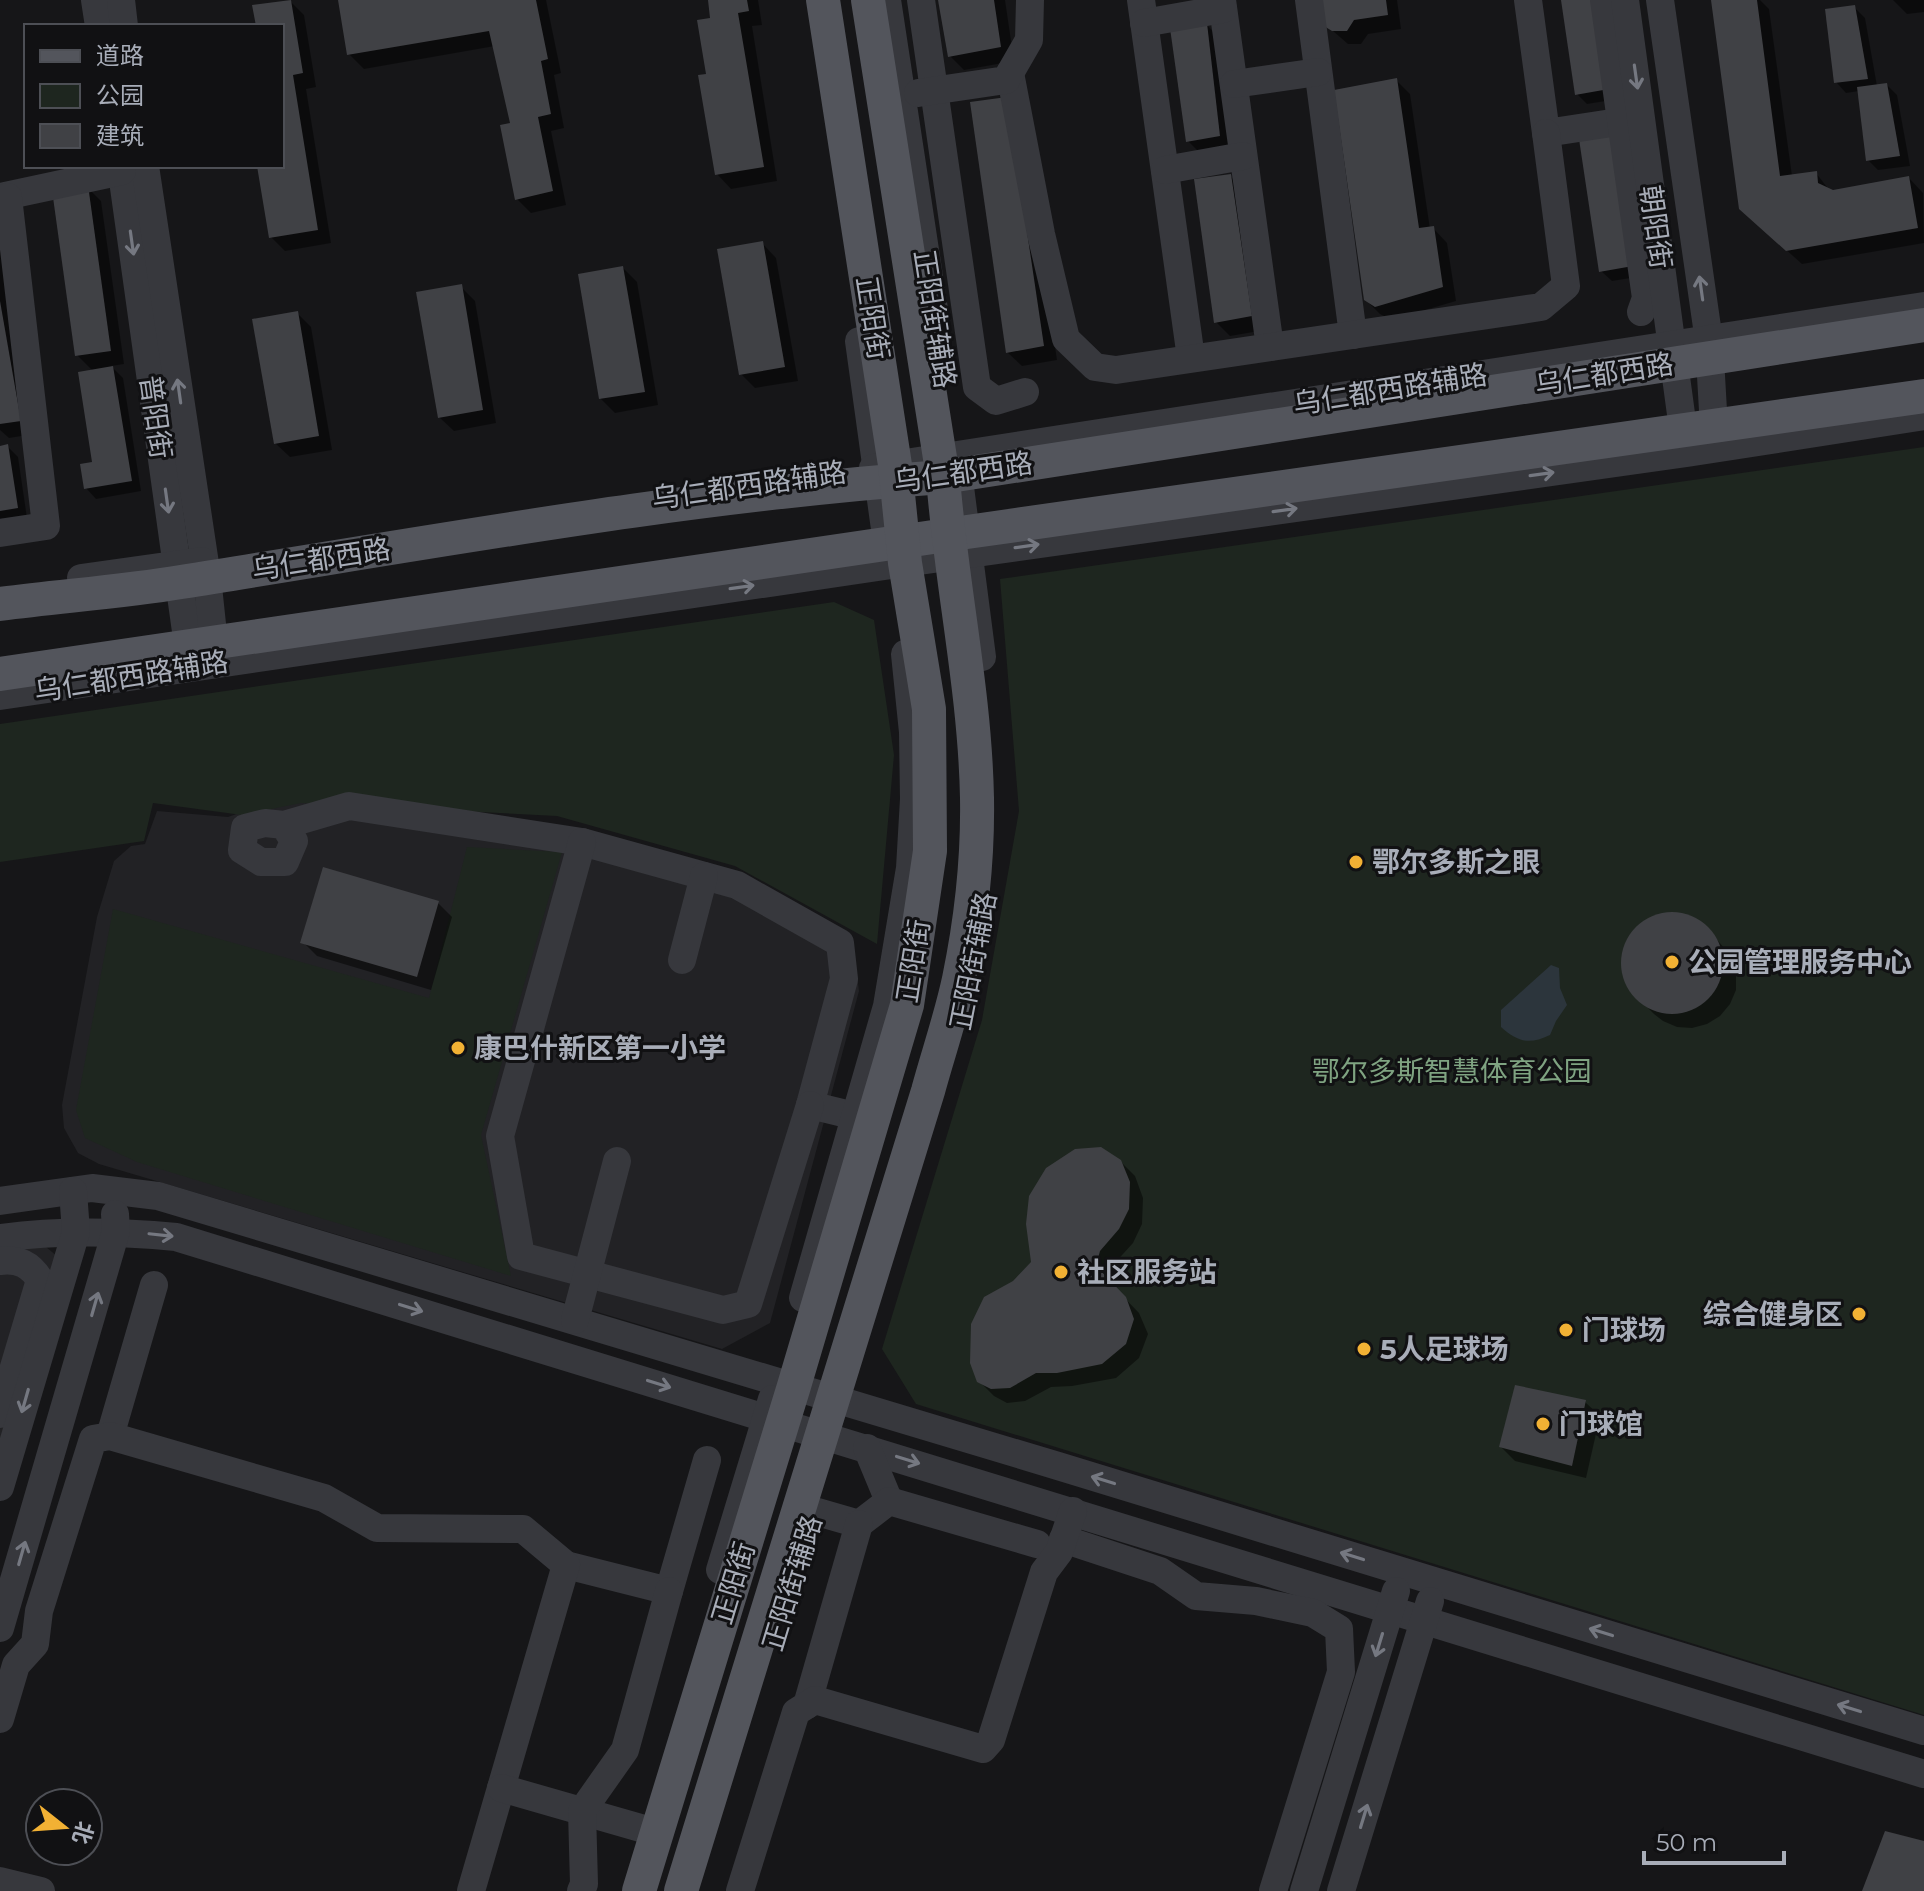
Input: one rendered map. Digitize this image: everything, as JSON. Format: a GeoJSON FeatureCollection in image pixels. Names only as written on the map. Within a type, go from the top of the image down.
{"type":"FeatureCollection","features":[{"type":"Feature","properties":{"kind":"main road","name":"正阳街"},"geometry":{"type":"LineString","coordinates":[[639,1891],[773,1419],[907,1005],[930,851],[929,709],[896,554],[823,0]]}},
{"type":"Feature","properties":{"kind":"main road"},"geometry":{"type":"LineString","coordinates":[[681,1891],[841,1400],[959,979],[972,892],[977,798],[959,545],[950,466],[868,0]]}},
{"type":"Feature","properties":{"kind":"main road","name":"乌仁都西路"},"geometry":{"type":"LineString","coordinates":[[0,604],[192,572],[950,466],[1673,354],[1924,325]]}},
{"type":"Feature","properties":{"kind":"main road"},"geometry":{"type":"LineString","coordinates":[[0,674],[203,655],[1701,440],[1924,396]]}},
{"type":"Feature","properties":{"kind":"street"},"geometry":{"type":"LineString","coordinates":[[95,0],[99,24]]}},
{"type":"Feature","properties":{"kind":"street"},"geometry":{"type":"LineString","coordinates":[[121,0],[124,24]]}},
{"type":"Feature","properties":{"kind":"street"},"geometry":{"type":"LineString","coordinates":[[810,0],[887,474]]}},
{"type":"Feature","properties":{"kind":"street","name":"正阳街辅路"},"geometry":{"type":"LineString","coordinates":[[887,0],[950,466]]}},
{"type":"Feature","properties":{"kind":"street"},"geometry":{"type":"LineString","coordinates":[[921,0],[977,387],[996,401],[1025,392]]}},
{"type":"Feature","properties":{"kind":"street"},"geometry":{"type":"LineString","coordinates":[[901,95],[1006,80],[1029,40],[1030,0]]}},
{"type":"Feature","properties":{"kind":"street"},"geometry":{"type":"LineString","coordinates":[[1309,0],[1353,335]]}},
{"type":"Feature","properties":{"kind":"street"},"geometry":{"type":"LineString","coordinates":[[1010,73],[1041,234],[1066,339],[1095,367],[1116,370],[1541,307],[1566,286],[1528,0]]}},
{"type":"Feature","properties":{"kind":"street"},"geometry":{"type":"LineString","coordinates":[[1604,0],[1631,120],[1646,298],[1641,312]]}},
{"type":"Feature","properties":{"kind":"street","name":"朝阳街"},"geometry":{"type":"LineString","coordinates":[[1625,0],[1631,120],[1673,354],[1701,440]]}},
{"type":"Feature","properties":{"kind":"street","name":"朝阳街"},"geometry":{"type":"LineString","coordinates":[[1660,0],[1710,350],[1701,440]]}},
{"type":"Feature","properties":{"kind":"street"},"geometry":{"type":"LineString","coordinates":[[1191,358],[1142,11],[1222,5],[1270,347]]}},
{"type":"Feature","properties":{"kind":"street"},"geometry":{"type":"LineString","coordinates":[[1234,84],[1318,72]]}},
{"type":"Feature","properties":{"kind":"street"},"geometry":{"type":"LineString","coordinates":[[1546,133],[1631,120]]}},
{"type":"Feature","properties":{"kind":"street"},"geometry":{"type":"LineString","coordinates":[[1165,170],[1243,156]]}},
{"type":"Feature","properties":{"kind":"street"},"geometry":{"type":"LineString","coordinates":[[0,533],[46,526],[4,197],[129,168]]}},
{"type":"Feature","properties":{"kind":"street","name":"普阳街"},"geometry":{"type":"LineString","coordinates":[[129,168],[203,655]]}},
{"type":"Feature","properties":{"kind":"street"},"geometry":{"type":"LineString","coordinates":[[1710,350],[1924,306]]}},
{"type":"Feature","properties":{"kind":"street"},"geometry":{"type":"LineString","coordinates":[[1701,440],[1924,416]]}},
{"type":"Feature","properties":{"kind":"street"},"geometry":{"type":"LineString","coordinates":[[786,1384],[855,1116],[887,1006],[910,868],[914,799],[913,732],[896,554]]}},
{"type":"Feature","properties":{"kind":"street"},"geometry":{"type":"LineString","coordinates":[[0,589],[192,572]]}},
{"type":"Feature","properties":{"kind":"street","name":"乌仁都西路辅路"},"geometry":{"type":"LineString","coordinates":[[0,696],[203,655]]}},
{"type":"Feature","properties":{"kind":"street"},"geometry":{"type":"LineString","coordinates":[[284,825],[349,806],[582,842],[737,885],[840,943],[844,979],[810,1105],[748,1304],[723,1310],[521,1256],[500,1136],[582,842]]}},
{"type":"Feature","properties":{"kind":"street"},"geometry":{"type":"LineString","coordinates":[[682,960],[704,876]]}},
{"type":"Feature","properties":{"kind":"street"},"geometry":{"type":"LineString","coordinates":[[810,1105],[855,1116]]}},
{"type":"Feature","properties":{"kind":"street"},"geometry":{"type":"LineString","coordinates":[[575,1320],[617,1161]]}},
{"type":"Feature","properties":{"kind":"street"},"geometry":{"type":"LineString","coordinates":[[0,1201],[92,1188],[158,1196],[841,1400],[1924,1731]]}},
{"type":"Feature","properties":{"kind":"street"},"geometry":{"type":"LineString","coordinates":[[0,1487],[76,1232],[73,1191]]}},
{"type":"Feature","properties":{"kind":"street"},"geometry":{"type":"LineString","coordinates":[[35,1644],[0,1630],[116,1231],[113,1191]]}},
{"type":"Feature","properties":{"kind":"street"},"geometry":{"type":"LineString","coordinates":[[0,1238],[46,1232],[116,1231],[176,1237],[1924,1774]]}},
{"type":"Feature","properties":{"kind":"street"},"geometry":{"type":"LineString","coordinates":[[0,1261],[13,1259],[32,1267],[40,1280],[0,1414]]}},
{"type":"Feature","properties":{"kind":"street"},"geometry":{"type":"LineString","coordinates":[[110,1436],[154,1285]]}},
{"type":"Feature","properties":{"kind":"street"},"geometry":{"type":"LineString","coordinates":[[625,1891],[773,1419]]}},
{"type":"Feature","properties":{"kind":"street"},"geometry":{"type":"LineString","coordinates":[[0,1719],[16,1665],[35,1644],[39,1611],[93,1439],[110,1436],[324,1498],[377,1528],[523,1529],[566,1565],[669,1591]]}},
{"type":"Feature","properties":{"kind":"street","name":"正阳街辅路"},"geometry":{"type":"LineString","coordinates":[[698,1891],[814,1511],[829,1436]]}},
{"type":"Feature","properties":{"kind":"street"},"geometry":{"type":"LineString","coordinates":[[867,1448],[889,1501]]}},
{"type":"Feature","properties":{"kind":"street"},"geometry":{"type":"LineString","coordinates":[[581,1891],[584,1884],[582,1811],[625,1750],[707,1460]]}},
{"type":"Feature","properties":{"kind":"street"},"geometry":{"type":"LineString","coordinates":[[807,1705],[859,1524],[889,1501]]}},
{"type":"Feature","properties":{"kind":"street"},"geometry":{"type":"LineString","coordinates":[[889,1501],[1160,1571],[1196,1596],[1256,1601],[1313,1613],[1339,1629],[1341,1672],[1273,1891]]}},
{"type":"Feature","properties":{"kind":"street"},"geometry":{"type":"LineString","coordinates":[[814,1511],[859,1524]]}},
{"type":"Feature","properties":{"kind":"street"},"geometry":{"type":"LineString","coordinates":[[1050,1541],[1073,1511]]}},
{"type":"Feature","properties":{"kind":"street"},"geometry":{"type":"LineString","coordinates":[[740,1891],[796,1712],[815,1700],[983,1749],[991,1740],[1044,1572],[1059,1552],[1050,1541]]}},
{"type":"Feature","properties":{"kind":"street"},"geometry":{"type":"LineString","coordinates":[[471,1891],[566,1565]]}},
{"type":"Feature","properties":{"kind":"street"},"geometry":{"type":"LineString","coordinates":[[1304,1891],[1403,1571]]}},
{"type":"Feature","properties":{"kind":"street"},"geometry":{"type":"LineString","coordinates":[[1341,1891],[1436,1581]]}},
{"type":"Feature","properties":{"kind":"street"},"geometry":{"type":"LineString","coordinates":[[501,1788],[644,1829]]}},
{"type":"Feature","properties":{"kind":"street"},"geometry":{"type":"LineString","coordinates":[[0,1881],[41,1891]]}},
{"type":"Feature","properties":{"kind":"shaded area","name":"康巴什新区第一小学"},"geometry":{"type":"Polygon","coordinates":[[[322,799],[622,843],[853,945],[859,991],[770,1323],[722,1349],[99,1164],[78,1153],[64,1128],[62,1105],[97,917],[114,861],[131,846],[145,844],[157,811],[228,817],[256,807],[322,799]]]}},
{"type":"Feature","properties":{"kind":"shaded area"},"geometry":{"type":"Polygon","coordinates":[[[1551,965],[1559,968],[1560,988],[1567,1005],[1550,1035],[1530,1041],[1518,1039],[1501,1027],[1501,1010],[1551,965]]]}},
{"type":"Feature","properties":{"kind":"shaded area"},"geometry":{"type":"Polygon","coordinates":[[[40,1242],[58,1257],[0,1454],[0,1247],[40,1242]]]}},
{"type":"Feature","properties":{"kind":"green space","name":"鄂尔多斯智慧体育公园"},"geometry":{"type":"Polygon","coordinates":[[[1924,447],[1924,1715],[916,1404],[882,1349],[982,1020],[1019,811],[1000,579],[1924,447]]]}},
{"type":"Feature","properties":{"kind":"green space"},"geometry":{"type":"Polygon","coordinates":[[[834,602],[874,620],[894,755],[877,944],[735,866],[557,816],[301,803],[242,815],[153,803],[144,841],[0,862],[0,724],[834,602]]]}},
{"type":"Feature","properties":{"kind":"green space"},"geometry":{"type":"Polygon","coordinates":[[[467,847],[562,852],[481,1135],[511,1276],[137,1162],[85,1138],[76,1110],[113,909],[429,998],[467,847]]]}},
{"type":"Feature","properties":{"kind":"building"},"geometry":{"type":"Polygon","coordinates":[[[291,0],[303,73],[293,75],[318,230],[269,238],[257,168],[284,168],[284,24],[256,24],[252,5],[291,0]]]}},
{"type":"Feature","properties":{"kind":"building"},"geometry":{"type":"Polygon","coordinates":[[[338,0],[536,0],[548,59],[541,61],[551,114],[538,117],[553,191],[515,200],[500,125],[510,123],[489,31],[347,55],[338,0]]]}},
{"type":"Feature","properties":{"kind":"building"},"geometry":{"type":"Polygon","coordinates":[[[708,0],[747,0],[749,11],[738,13],[764,167],[715,175],[698,75],[706,74],[697,20],[710,18],[708,0]]]}},
{"type":"Feature","properties":{"kind":"building"},"geometry":{"type":"Polygon","coordinates":[[[938,0],[994,0],[1001,47],[948,57],[938,0]]]}},
{"type":"Feature","properties":{"kind":"building"},"geometry":{"type":"Polygon","coordinates":[[[1320,0],[1386,0],[1388,15],[1354,20],[1347,31],[1332,31],[1324,26],[1320,0]]]}},
{"type":"Feature","properties":{"kind":"building"},"geometry":{"type":"Polygon","coordinates":[[[1561,0],[1594,0],[1609,89],[1575,95],[1561,0]]]}},
{"type":"Feature","properties":{"kind":"building"},"geometry":{"type":"Polygon","coordinates":[[[1711,0],[1757,0],[1780,176],[1817,171],[1818,183],[1833,190],[1909,176],[1918,228],[1786,251],[1739,209],[1711,0]]]}},
{"type":"Feature","properties":{"kind":"building"},"geometry":{"type":"Polygon","coordinates":[[[1855,5],[1868,79],[1834,83],[1825,9],[1855,5]]]}},
{"type":"Feature","properties":{"kind":"building"},"geometry":{"type":"Polygon","coordinates":[[[1207,23],[1220,136],[1186,142],[1170,28],[1207,23]]]}},
{"type":"Feature","properties":{"kind":"building"},"geometry":{"type":"Polygon","coordinates":[[[1397,78],[1419,228],[1434,226],[1443,287],[1375,307],[1364,300],[1334,90],[1397,78]]]}},
{"type":"Feature","properties":{"kind":"building"},"geometry":{"type":"Polygon","coordinates":[[[1887,83],[1900,156],[1866,161],[1857,87],[1887,83]]]}},
{"type":"Feature","properties":{"kind":"building"},"geometry":{"type":"Polygon","coordinates":[[[1007,97],[1044,346],[1006,353],[970,102],[1007,97]]]}},
{"type":"Feature","properties":{"kind":"building"},"geometry":{"type":"Polygon","coordinates":[[[1611,133],[1633,266],[1599,272],[1579,139],[1611,133]]]}},
{"type":"Feature","properties":{"kind":"building"},"geometry":{"type":"Polygon","coordinates":[[[1231,174],[1252,316],[1214,323],[1194,179],[1231,174]]]}},
{"type":"Feature","properties":{"kind":"building"},"geometry":{"type":"Polygon","coordinates":[[[88,185],[111,351],[75,356],[52,190],[88,185]]]}},
{"type":"Feature","properties":{"kind":"building"},"geometry":{"type":"Polygon","coordinates":[[[763,241],[785,367],[739,375],[717,249],[763,241]]]}},
{"type":"Feature","properties":{"kind":"building"},"geometry":{"type":"Polygon","coordinates":[[[623,266],[645,392],[599,399],[578,274],[623,266]]]}},
{"type":"Feature","properties":{"kind":"building"},"geometry":{"type":"Polygon","coordinates":[[[462,284],[483,410],[438,418],[416,292],[462,284]]]}},
{"type":"Feature","properties":{"kind":"building"},"geometry":{"type":"Polygon","coordinates":[[[0,301],[21,421],[0,424],[0,301]]]}},
{"type":"Feature","properties":{"kind":"building"},"geometry":{"type":"Polygon","coordinates":[[[298,311],[319,436],[274,444],[252,319],[298,311]]]}},
{"type":"Feature","properties":{"kind":"building"},"geometry":{"type":"Polygon","coordinates":[[[113,366],[132,481],[84,489],[80,464],[92,462],[78,372],[113,366]]]}},
{"type":"Feature","properties":{"kind":"building"},"geometry":{"type":"Polygon","coordinates":[[[8,444],[18,508],[0,511],[0,446],[8,444]]]}},
{"type":"Feature","properties":{"kind":"building"},"geometry":{"type":"Polygon","coordinates":[[[323,867],[439,901],[417,977],[300,943],[323,867]]]}},
{"type":"Feature","properties":{"kind":"building","name":"公园管理服务中心"},"geometry":{"type":"Polygon","coordinates":[[[1672,912],[1691,916],[1708,927],[1719,944],[1723,963],[1719,982],[1708,999],[1691,1010],[1672,1014],[1653,1010],[1636,999],[1625,982],[1621,963],[1625,944],[1636,927],[1653,916],[1672,912]]]}},
{"type":"Feature","properties":{"kind":"building","name":"社区服务站"},"geometry":{"type":"Polygon","coordinates":[[[1101,1147],[1121,1160],[1130,1182],[1129,1209],[1119,1229],[1100,1251],[1096,1266],[1126,1297],[1134,1319],[1126,1344],[1102,1364],[1057,1373],[1036,1373],[1010,1388],[991,1389],[977,1382],[970,1363],[971,1324],[984,1297],[1013,1281],[1031,1262],[1026,1224],[1029,1196],[1046,1168],[1075,1149],[1101,1147]]]}},
{"type":"Feature","properties":{"kind":"building","name":"门球馆"},"geometry":{"type":"Polygon","coordinates":[[[1515,1385],[1586,1400],[1572,1466],[1499,1447],[1515,1385]]]}},
{"type":"Feature","properties":{"kind":"building"},"geometry":{"type":"Polygon","coordinates":[[[1885,1831],[1924,1841],[1924,1891],[1862,1891],[1885,1831]]]}},
{"type":"Feature","properties":{"kind":"place","name":"鄂尔多斯之眼"},"geometry":{"type":"Point","coordinates":[1356,862]}},
{"type":"Feature","properties":{"kind":"place","name":"公园管理服务中心"},"geometry":{"type":"Point","coordinates":[1672,962]}},
{"type":"Feature","properties":{"kind":"place","name":"康巴什新区第一小学"},"geometry":{"type":"Point","coordinates":[458,1048]}},
{"type":"Feature","properties":{"kind":"place","name":"社区服务站"},"geometry":{"type":"Point","coordinates":[1061,1272]}},
{"type":"Feature","properties":{"kind":"place","name":"综合健身区"},"geometry":{"type":"Point","coordinates":[1859,1314]}},
{"type":"Feature","properties":{"kind":"place","name":"门球场"},"geometry":{"type":"Point","coordinates":[1566,1330]}},
{"type":"Feature","properties":{"kind":"place","name":"5人足球场"},"geometry":{"type":"Point","coordinates":[1364,1349]}},
{"type":"Feature","properties":{"kind":"place","name":"门球馆"},"geometry":{"type":"Point","coordinates":[1543,1424]}}]}
